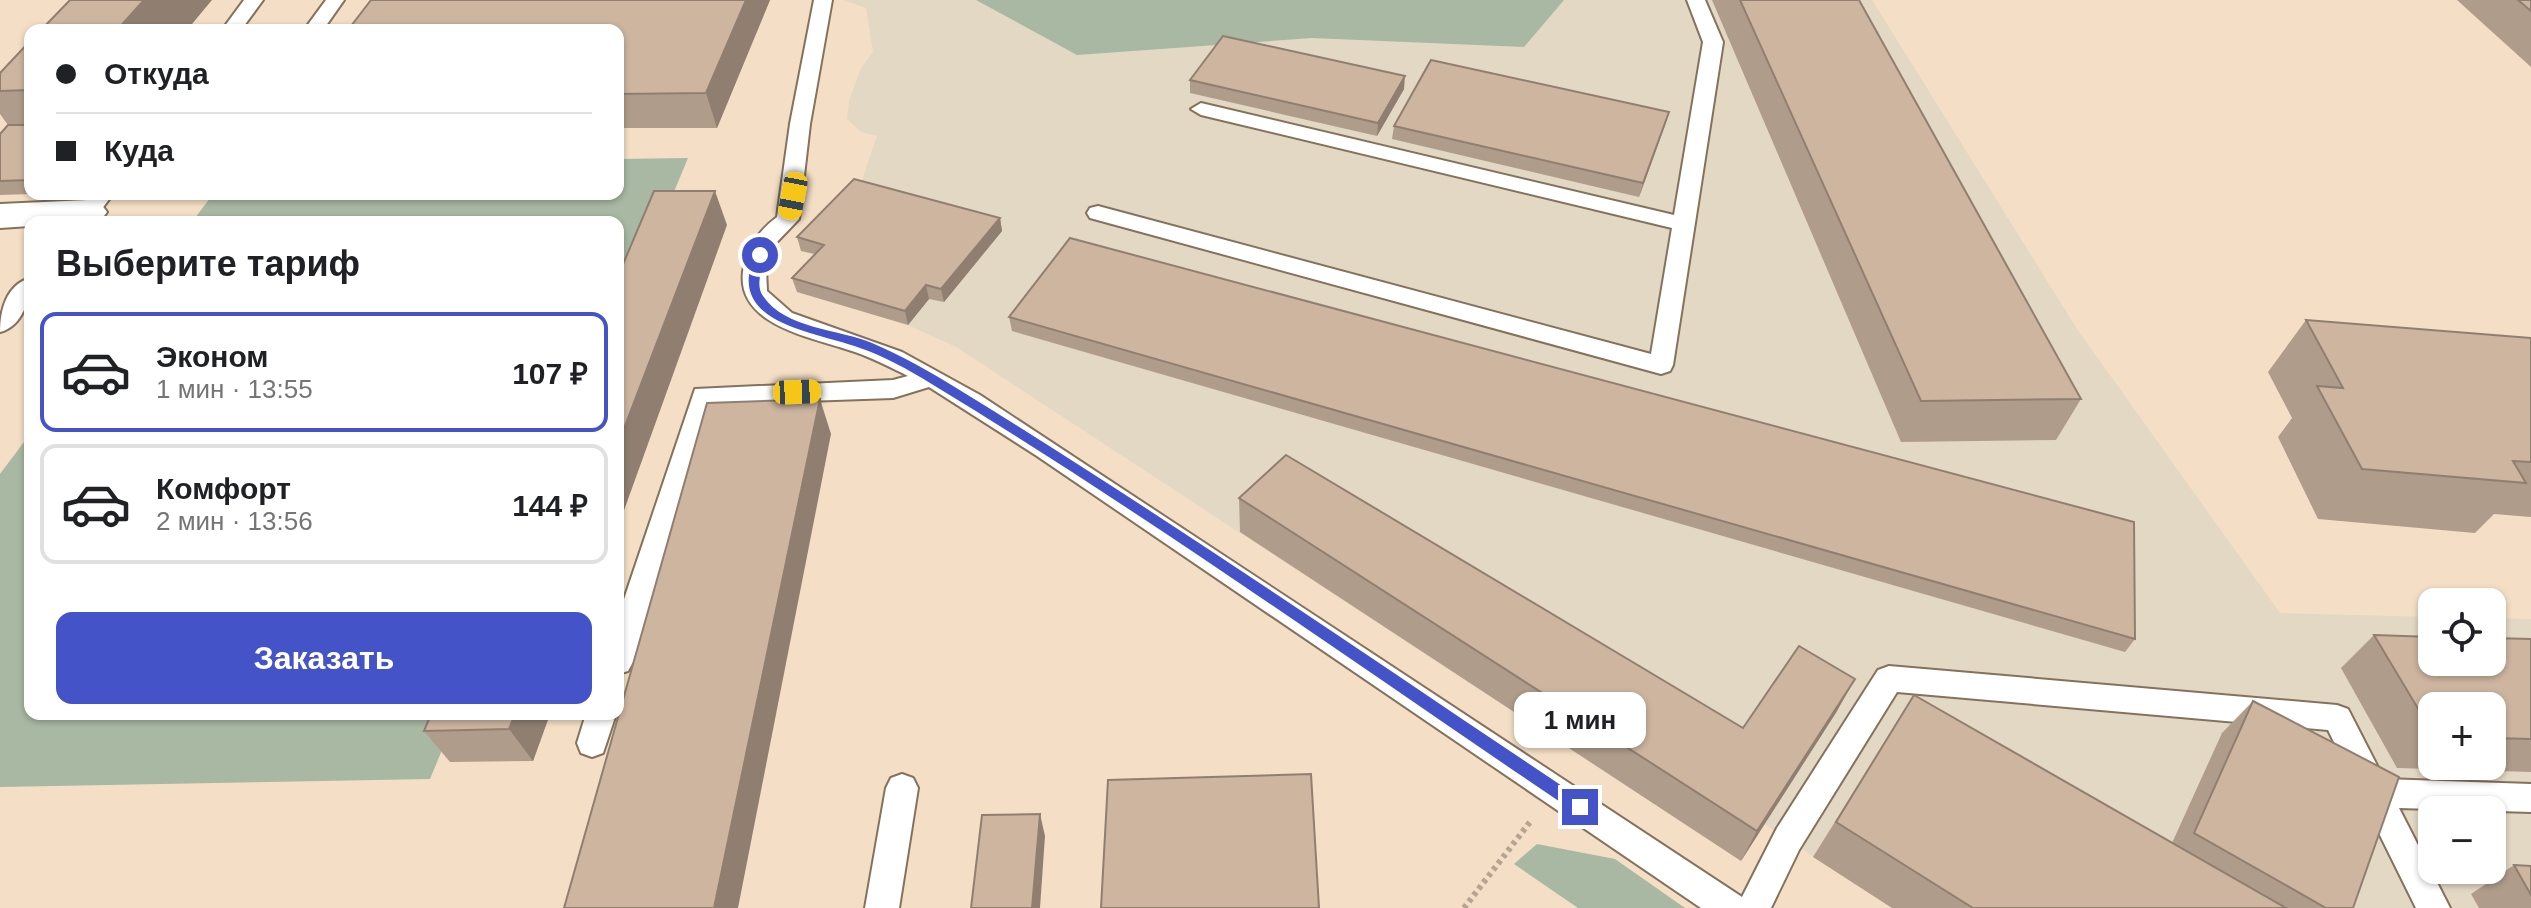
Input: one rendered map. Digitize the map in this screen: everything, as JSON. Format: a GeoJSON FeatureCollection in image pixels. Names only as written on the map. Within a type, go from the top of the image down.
{"type":"FeatureCollection","features":[{"type":"Feature","properties":{"kind":"street"},"geometry":{"type":"LineString","coordinates":[[0,216],[90,209]]}},
{"type":"Feature","properties":{"kind":"lane"},"geometry":{"type":"LineString","coordinates":[[236,24],[254,0]]}},
{"type":"Feature","properties":{"kind":"lane"},"geometry":{"type":"LineString","coordinates":[[317,24],[335,0]]}},
{"type":"Feature","properties":{"kind":"lane"},"geometry":{"type":"LineString","coordinates":[[823,0],[800,124],[788,219],[766,238],[754,273],[755,294],[768,310],[794,324],[866,345],[931,378],[1046,449],[1730,908]]}},
{"type":"Feature","properties":{"kind":"lane"},"geometry":{"type":"LineString","coordinates":[[1098,213],[1661,365],[1713,42],[1696,0]]}},
{"type":"Feature","properties":{"kind":"lane"},"geometry":{"type":"LineString","coordinates":[[1201,109],[1684,224]]}},
{"type":"Feature","properties":{"kind":"lane"},"geometry":{"type":"LineString","coordinates":[[0,324],[24,294]]}},
{"type":"Feature","properties":{"kind":"lane"},"geometry":{"type":"LineString","coordinates":[[624,643],[704,395],[893,389],[931,378]]}},
{"type":"Feature","properties":{"kind":"lane"},"geometry":{"type":"LineString","coordinates":[[1754,908],[1788,839],[1889,679],[2337,718],[2433,908]]}},
{"type":"Feature","properties":{"kind":"lane"},"geometry":{"type":"LineString","coordinates":[[592,743],[599,720]]}},
{"type":"Feature","properties":{"kind":"lane"},"geometry":{"type":"LineString","coordinates":[[882,908],[902,788]]}},
{"type":"Feature","properties":{"kind":"lane"},"geometry":{"type":"LineString","coordinates":[[2375,793],[2531,798]]}},
{"type":"Feature","properties":{"kind":"path"},"geometry":{"type":"LineString","coordinates":[[1464,908],[1555,789]]}},
{"type":"Feature","properties":{"kind":"shaded area"},"geometry":{"type":"Polygon","coordinates":[[[843,0],[1872,0],[2077,329],[2280,613],[2418,617],[2418,676],[2506,676],[2506,618],[2531,619],[2531,908],[1892,908],[1764,824],[1741,861],[956,347],[908,325],[797,292],[828,259],[801,251],[858,192],[877,136],[861,132],[847,119],[849,101],[861,68],[873,52],[866,8],[843,0]]]}},
{"type":"Feature","properties":{"kind":"green space"},"geometry":{"type":"Polygon","coordinates":[[[976,0],[1564,0],[1524,47],[1312,38],[1077,55],[976,0]]]}},
{"type":"Feature","properties":{"kind":"green space"},"geometry":{"type":"Polygon","coordinates":[[[688,158],[624,312],[624,216],[196,216],[208,200],[624,200],[624,159],[688,158]]]}},
{"type":"Feature","properties":{"kind":"green space"},"geometry":{"type":"Polygon","coordinates":[[[24,442],[24,720],[455,720],[430,779],[0,787],[0,474],[24,442]]]}},
{"type":"Feature","properties":{"kind":"green space"},"geometry":{"type":"Polygon","coordinates":[[[1537,844],[1615,859],[1685,908],[1578,908],[1514,864],[1537,844]]]}},
{"type":"Feature","properties":{"kind":"building"},"geometry":{"type":"Polygon","coordinates":[[[70,0],[144,0],[122,24],[47,24],[70,0]]]}},
{"type":"Feature","properties":{"kind":"building"},"geometry":{"type":"Polygon","coordinates":[[[371,0],[746,0],[706,93],[624,94],[624,24],[353,24],[371,0]]]}},
{"type":"Feature","properties":{"kind":"building"},"geometry":{"type":"Polygon","coordinates":[[[1740,0],[1859,0],[2081,399],[1921,401],[1740,0]]]}},
{"type":"Feature","properties":{"kind":"building"},"geometry":{"type":"Polygon","coordinates":[[[2518,0],[2531,0],[2531,11],[2518,0]]]}},
{"type":"Feature","properties":{"kind":"building"},"geometry":{"type":"Polygon","coordinates":[[[1223,36],[1405,76],[1378,123],[1190,80],[1223,36]]]}},
{"type":"Feature","properties":{"kind":"building"},"geometry":{"type":"Polygon","coordinates":[[[24,47],[24,90],[0,91],[0,73],[24,47]]]}},
{"type":"Feature","properties":{"kind":"building"},"geometry":{"type":"Polygon","coordinates":[[[1431,60],[1669,112],[1643,183],[1394,126],[1431,60]]]}},
{"type":"Feature","properties":{"kind":"building"},"geometry":{"type":"Polygon","coordinates":[[[8,125],[24,125],[24,180],[0,181],[0,134],[8,125]]]}},
{"type":"Feature","properties":{"kind":"building"},"geometry":{"type":"Polygon","coordinates":[[[854,179],[1000,218],[941,289],[926,285],[905,311],[792,278],[824,245],[797,237],[854,179]]]}},
{"type":"Feature","properties":{"kind":"building"},"geometry":{"type":"Polygon","coordinates":[[[654,191],[715,191],[624,428],[624,262],[654,191]]]}},
{"type":"Feature","properties":{"kind":"building"},"geometry":{"type":"Polygon","coordinates":[[[1070,238],[2134,522],[2135,639],[1009,317],[1070,238]]]}},
{"type":"Feature","properties":{"kind":"building"},"geometry":{"type":"Polygon","coordinates":[[[2306,320],[2531,338],[2531,462],[2513,461],[2526,483],[2362,469],[2317,386],[2343,388],[2306,320]]]}},
{"type":"Feature","properties":{"kind":"building"},"geometry":{"type":"Polygon","coordinates":[[[820,399],[714,908],[564,908],[617,720],[624,720],[624,696],[707,403],[820,399]]]}},
{"type":"Feature","properties":{"kind":"building"},"geometry":{"type":"Polygon","coordinates":[[[1286,455],[1743,728],[1799,646],[1855,679],[1757,831],[1239,498],[1286,455]]]}},
{"type":"Feature","properties":{"kind":"building"},"geometry":{"type":"Polygon","coordinates":[[[2374,635],[2418,637],[2418,676],[2506,676],[2506,638],[2531,639],[2531,739],[2506,738],[2506,692],[2418,692],[2418,709],[2374,635]]]}},
{"type":"Feature","properties":{"kind":"building"},"geometry":{"type":"Polygon","coordinates":[[[1914,695],[2286,908],[1973,908],[1836,822],[1914,695]]]}},
{"type":"Feature","properties":{"kind":"building"},"geometry":{"type":"Polygon","coordinates":[[[2253,701],[2399,777],[2353,908],[2326,908],[2194,833],[2253,701]]]}},
{"type":"Feature","properties":{"kind":"building"},"geometry":{"type":"Polygon","coordinates":[[[429,720],[513,720],[509,729],[424,731],[429,720]]]}},
{"type":"Feature","properties":{"kind":"building"},"geometry":{"type":"Polygon","coordinates":[[[1311,774],[1319,908],[1101,908],[1108,780],[1311,774]]]}},
{"type":"Feature","properties":{"kind":"building"},"geometry":{"type":"Polygon","coordinates":[[[1040,814],[1032,908],[971,908],[982,815],[1040,814]]]}},
{"type":"Feature","properties":{"kind":"building"},"geometry":{"type":"Polygon","coordinates":[[[2514,865],[2531,866],[2531,895],[2514,865]]]}},
{"type":"Feature","properties":{"kind":"route"},"geometry":{"type":"LineString","coordinates":[[760,255],[754,273],[755,294],[768,310],[794,324],[866,345],[931,378],[1046,449],[1580,807]]}}]}
